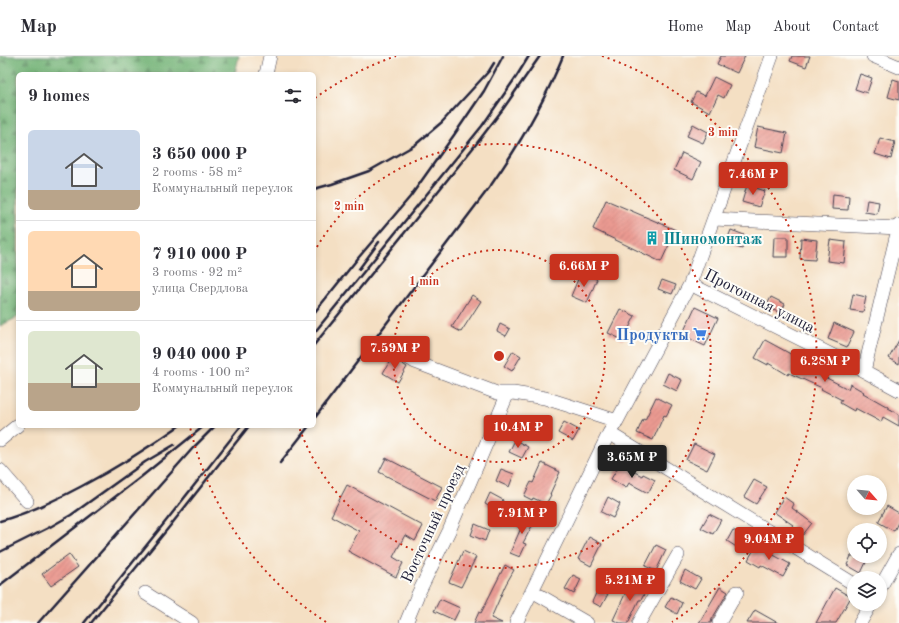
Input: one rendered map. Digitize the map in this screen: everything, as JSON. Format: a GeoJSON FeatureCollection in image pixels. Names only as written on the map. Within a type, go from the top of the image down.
{"type":"FeatureCollection","features":[{"type":"Feature","properties":{"kind":"street"},"geometry":{"type":"LineString","coordinates":[[266,72],[270,56]]}},
{"type":"Feature","properties":{"kind":"street"},"geometry":{"type":"LineString","coordinates":[[516,623],[609,433],[617,421],[690,284],[772,56]]}},
{"type":"Feature","properties":{"kind":"street"},"geometry":{"type":"LineString","coordinates":[[872,56],[899,67]]}},
{"type":"Feature","properties":{"kind":"street"},"geometry":{"type":"LineString","coordinates":[[714,219],[899,226],[864,371]]}},
{"type":"Feature","properties":{"kind":"street","name":"Прогонная улица"},"geometry":{"type":"LineString","coordinates":[[690,284],[899,390]]}},
{"type":"Feature","properties":{"kind":"street"},"geometry":{"type":"LineString","coordinates":[[391,347],[415,362],[497,392],[545,398],[617,421]]}},
{"type":"Feature","properties":{"kind":"street","name":"Восточный проезд"},"geometry":{"type":"LineString","coordinates":[[406,623],[418,594],[449,531],[508,393]]}},
{"type":"Feature","properties":{"kind":"street"},"geometry":{"type":"LineString","coordinates":[[0,440],[16,428]]}},
{"type":"Feature","properties":{"kind":"street"},"geometry":{"type":"LineString","coordinates":[[609,433],[847,580]]}},
{"type":"Feature","properties":{"kind":"street"},"geometry":{"type":"LineString","coordinates":[[0,470],[27,501]]}},
{"type":"Feature","properties":{"kind":"street"},"geometry":{"type":"LineString","coordinates":[[639,623],[678,554]]}},
{"type":"Feature","properties":{"kind":"street"},"geometry":{"type":"LineString","coordinates":[[887,575],[899,554]]}},
{"type":"Feature","properties":{"kind":"street"},"geometry":{"type":"LineString","coordinates":[[532,591],[587,623]]}},
{"type":"Feature","properties":{"kind":"street"},"geometry":{"type":"LineString","coordinates":[[719,623],[736,592]]}},
{"type":"Feature","properties":{"kind":"street"},"geometry":{"type":"LineString","coordinates":[[145,593],[192,623]]}},
{"type":"Feature","properties":{"kind":"street"},"geometry":{"type":"LineString","coordinates":[[860,623],[867,611]]}},
{"type":"Feature","properties":{"kind":"green space"},"geometry":{"type":"Polygon","coordinates":[[[0,56],[239,56],[235,72],[16,72],[16,318],[0,326],[0,56]]]}},
{"type":"Feature","properties":{"kind":"building"},"geometry":{"type":"Polygon","coordinates":[[[721,56],[745,56],[737,73],[717,64],[721,56]]]}},
{"type":"Feature","properties":{"kind":"building"},"geometry":{"type":"Polygon","coordinates":[[[792,56],[810,56],[806,67],[790,61],[792,56]]]}},
{"type":"Feature","properties":{"kind":"building"},"geometry":{"type":"Polygon","coordinates":[[[860,74],[872,78],[867,93],[855,89],[860,74]]]}},
{"type":"Feature","properties":{"kind":"building"},"geometry":{"type":"Polygon","coordinates":[[[714,77],[730,85],[724,98],[718,95],[710,112],[691,102],[696,92],[705,96],[714,77]]]}},
{"type":"Feature","properties":{"kind":"building"},"geometry":{"type":"Polygon","coordinates":[[[893,79],[899,81],[899,100],[888,97],[893,79]]]}},
{"type":"Feature","properties":{"kind":"building"},"geometry":{"type":"Polygon","coordinates":[[[693,124],[708,132],[703,143],[687,136],[693,124]]]}},
{"type":"Feature","properties":{"kind":"building"},"geometry":{"type":"Polygon","coordinates":[[[758,127],[787,133],[783,153],[754,147],[758,127]]]}},
{"type":"Feature","properties":{"kind":"building"},"geometry":{"type":"Polygon","coordinates":[[[880,138],[895,142],[891,159],[875,154],[880,138]]]}},
{"type":"Feature","properties":{"kind":"building"},"geometry":{"type":"Polygon","coordinates":[[[682,153],[701,162],[693,179],[674,170],[682,153]]]}},
{"type":"Feature","properties":{"kind":"building"},"geometry":{"type":"Polygon","coordinates":[[[747,185],[765,191],[759,207],[742,202],[747,185]]]}},
{"type":"Feature","properties":{"kind":"building"},"geometry":{"type":"Polygon","coordinates":[[[833,194],[849,196],[848,210],[832,209],[833,194]]]}},
{"type":"Feature","properties":{"kind":"building"},"geometry":{"type":"Polygon","coordinates":[[[606,200],[676,230],[661,262],[593,229],[606,200]]]}},
{"type":"Feature","properties":{"kind":"building"},"geometry":{"type":"Polygon","coordinates":[[[867,200],[879,202],[877,214],[865,212],[867,200]]]}},
{"type":"Feature","properties":{"kind":"building"},"geometry":{"type":"Polygon","coordinates":[[[731,230],[747,236],[742,249],[726,243],[731,230]]]}},
{"type":"Feature","properties":{"kind":"building"},"geometry":{"type":"Polygon","coordinates":[[[774,237],[788,237],[788,257],[773,257],[774,237]]]}},
{"type":"Feature","properties":{"kind":"building"},"geometry":{"type":"Polygon","coordinates":[[[801,238],[817,240],[815,260],[800,259],[801,238]]]}},
{"type":"Feature","properties":{"kind":"building"},"geometry":{"type":"Polygon","coordinates":[[[830,240],[846,242],[844,263],[827,261],[830,240]]]}},
{"type":"Feature","properties":{"kind":"building"},"geometry":{"type":"Polygon","coordinates":[[[581,272],[597,279],[587,303],[571,296],[581,272]]]}},
{"type":"Feature","properties":{"kind":"building"},"geometry":{"type":"Polygon","coordinates":[[[662,280],[676,285],[672,294],[658,289],[662,280]]]}},
{"type":"Feature","properties":{"kind":"building"},"geometry":{"type":"Polygon","coordinates":[[[853,294],[866,297],[863,312],[850,310],[853,294]]]}},
{"type":"Feature","properties":{"kind":"building"},"geometry":{"type":"Polygon","coordinates":[[[472,295],[481,301],[461,332],[452,327],[472,295]]]}},
{"type":"Feature","properties":{"kind":"building"},"geometry":{"type":"Polygon","coordinates":[[[771,297],[785,304],[781,313],[766,307],[771,297]]]}},
{"type":"Feature","properties":{"kind":"building"},"geometry":{"type":"Polygon","coordinates":[[[695,307],[718,318],[705,346],[682,335],[695,307]]]}},
{"type":"Feature","properties":{"kind":"building"},"geometry":{"type":"Polygon","coordinates":[[[620,309],[635,316],[623,340],[608,333],[620,309]]]}},
{"type":"Feature","properties":{"kind":"building"},"geometry":{"type":"Polygon","coordinates":[[[834,323],[854,332],[847,347],[828,339],[834,323]]]}},
{"type":"Feature","properties":{"kind":"building"},"geometry":{"type":"Polygon","coordinates":[[[500,324],[510,329],[506,336],[497,331],[500,324]]]}},
{"type":"Feature","properties":{"kind":"building"},"geometry":{"type":"Polygon","coordinates":[[[765,340],[806,363],[807,362],[818,367],[815,372],[848,389],[850,384],[899,414],[899,426],[883,417],[881,422],[855,408],[854,411],[840,403],[842,400],[821,389],[822,388],[789,373],[788,375],[768,363],[768,365],[755,358],[765,340]]]}},
{"type":"Feature","properties":{"kind":"building"},"geometry":{"type":"Polygon","coordinates":[[[899,340],[899,364],[889,358],[899,340]]]}},
{"type":"Feature","properties":{"kind":"building"},"geometry":{"type":"Polygon","coordinates":[[[513,351],[521,356],[512,371],[504,366],[513,351]]]}},
{"type":"Feature","properties":{"kind":"building"},"geometry":{"type":"Polygon","coordinates":[[[392,357],[407,367],[398,382],[383,373],[392,357]]]}},
{"type":"Feature","properties":{"kind":"building"},"geometry":{"type":"Polygon","coordinates":[[[668,373],[682,380],[677,391],[663,384],[668,373]]]}},
{"type":"Feature","properties":{"kind":"building"},"geometry":{"type":"Polygon","coordinates":[[[656,397],[672,405],[666,416],[664,415],[653,440],[637,433],[643,419],[645,420],[656,397]]]}},
{"type":"Feature","properties":{"kind":"building"},"geometry":{"type":"Polygon","coordinates":[[[564,422],[579,430],[573,441],[558,433],[564,422]]]}},
{"type":"Feature","properties":{"kind":"building"},"geometry":{"type":"Polygon","coordinates":[[[515,440],[528,447],[522,458],[509,452],[515,440]]]}},
{"type":"Feature","properties":{"kind":"building"},"geometry":{"type":"Polygon","coordinates":[[[694,444],[715,454],[707,470],[686,460],[694,444]]]}},
{"type":"Feature","properties":{"kind":"building"},"geometry":{"type":"Polygon","coordinates":[[[386,458],[442,487],[435,501],[379,472],[386,458]]]}},
{"type":"Feature","properties":{"kind":"building"},"geometry":{"type":"Polygon","coordinates":[[[542,463],[560,472],[546,504],[524,496],[531,482],[533,483],[542,463]]]}},
{"type":"Feature","properties":{"kind":"building"},"geometry":{"type":"Polygon","coordinates":[[[620,464],[642,476],[643,474],[655,480],[648,493],[629,483],[626,488],[611,479],[620,464]]]}},
{"type":"Feature","properties":{"kind":"building"},"geometry":{"type":"Polygon","coordinates":[[[501,469],[514,474],[509,487],[496,481],[501,469]]]}},
{"type":"Feature","properties":{"kind":"building"},"geometry":{"type":"Polygon","coordinates":[[[754,480],[767,487],[756,504],[744,497],[754,480]]]}},
{"type":"Feature","properties":{"kind":"building"},"geometry":{"type":"Polygon","coordinates":[[[347,485],[423,526],[415,541],[405,535],[393,557],[403,563],[396,577],[348,551],[359,531],[331,516],[347,485]]]}},
{"type":"Feature","properties":{"kind":"building"},"geometry":{"type":"Polygon","coordinates":[[[490,493],[503,500],[498,511],[485,504],[490,493]]]}},
{"type":"Feature","properties":{"kind":"building"},"geometry":{"type":"Polygon","coordinates":[[[608,497],[620,504],[613,518],[601,512],[608,497]]]}},
{"type":"Feature","properties":{"kind":"building"},"geometry":{"type":"Polygon","coordinates":[[[784,497],[794,504],[792,508],[812,523],[802,536],[791,528],[793,525],[774,512],[784,497]]]}},
{"type":"Feature","properties":{"kind":"building"},"geometry":{"type":"Polygon","coordinates":[[[887,506],[899,513],[899,520],[894,531],[887,527],[887,523],[878,522],[882,515],[887,515],[887,506]]]}},
{"type":"Feature","properties":{"kind":"building"},"geometry":{"type":"Polygon","coordinates":[[[709,514],[721,520],[713,534],[701,528],[709,514]]]}},
{"type":"Feature","properties":{"kind":"building"},"geometry":{"type":"Polygon","coordinates":[[[520,515],[534,522],[523,543],[526,544],[520,557],[510,553],[521,528],[515,525],[520,515]]]}},
{"type":"Feature","properties":{"kind":"building"},"geometry":{"type":"Polygon","coordinates":[[[475,524],[489,530],[485,541],[471,535],[475,524]]]}},
{"type":"Feature","properties":{"kind":"building"},"geometry":{"type":"Polygon","coordinates":[[[733,530],[745,537],[738,548],[727,541],[733,530]]]}},
{"type":"Feature","properties":{"kind":"building"},"geometry":{"type":"Polygon","coordinates":[[[589,537],[602,544],[591,566],[578,559],[589,537]]]}},
{"type":"Feature","properties":{"kind":"building"},"geometry":{"type":"Polygon","coordinates":[[[757,544],[790,564],[783,577],[748,560],[757,544]]]}},
{"type":"Feature","properties":{"kind":"building"},"geometry":{"type":"Polygon","coordinates":[[[656,545],[666,550],[656,571],[645,566],[656,545]]]}},
{"type":"Feature","properties":{"kind":"building"},"geometry":{"type":"Polygon","coordinates":[[[463,551],[476,557],[461,587],[449,582],[463,551]]]}},
{"type":"Feature","properties":{"kind":"building"},"geometry":{"type":"Polygon","coordinates":[[[69,554],[78,567],[51,586],[42,574],[69,554]]]}},
{"type":"Feature","properties":{"kind":"building"},"geometry":{"type":"Polygon","coordinates":[[[848,563],[866,563],[862,571],[858,571],[847,565],[848,563]]]}},
{"type":"Feature","properties":{"kind":"building"},"geometry":{"type":"Polygon","coordinates":[[[505,565],[514,570],[491,618],[502,623],[474,623],[479,612],[481,613],[505,565]]]}},
{"type":"Feature","properties":{"kind":"building"},"geometry":{"type":"Polygon","coordinates":[[[685,570],[701,579],[695,589],[680,581],[685,570]]]}},
{"type":"Feature","properties":{"kind":"building"},"geometry":{"type":"Polygon","coordinates":[[[573,575],[581,579],[574,594],[565,589],[573,575]]]}},
{"type":"Feature","properties":{"kind":"building"},"geometry":{"type":"Polygon","coordinates":[[[632,579],[648,587],[641,600],[639,600],[628,623],[620,623],[613,620],[632,579]]]}},
{"type":"Feature","properties":{"kind":"building"},"geometry":{"type":"Polygon","coordinates":[[[720,587],[728,592],[711,623],[699,623],[720,587]]]}},
{"type":"Feature","properties":{"kind":"building"},"geometry":{"type":"Polygon","coordinates":[[[835,588],[847,595],[847,604],[836,623],[816,623],[835,588]]]}},
{"type":"Feature","properties":{"kind":"building"},"geometry":{"type":"Polygon","coordinates":[[[598,589],[608,594],[601,607],[592,602],[598,589]]]}},
{"type":"Feature","properties":{"kind":"building"},"geometry":{"type":"Polygon","coordinates":[[[671,597],[682,603],[677,614],[665,607],[671,597]]]}},
{"type":"Feature","properties":{"kind":"building"},"geometry":{"type":"Polygon","coordinates":[[[440,599],[460,608],[454,620],[434,611],[440,599]]]}},
{"type":"Feature","properties":{"kind":"building"},"geometry":{"type":"Polygon","coordinates":[[[755,610],[778,623],[747,623],[755,610]]]}},
{"type":"Feature","properties":{"kind":"railway"},"geometry":{"type":"LineString","coordinates":[[316,311],[410,197],[484,91],[503,56]]}},
{"type":"Feature","properties":{"kind":"railway"},"geometry":{"type":"LineString","coordinates":[[316,331],[482,126],[529,56]]}},
{"type":"Feature","properties":{"kind":"railway"},"geometry":{"type":"LineString","coordinates":[[316,343],[477,143],[540,56]]}},
{"type":"Feature","properties":{"kind":"railway"},"geometry":{"type":"LineString","coordinates":[[316,416],[500,172],[539,108],[563,56]]}},
{"type":"Feature","properties":{"kind":"railway"},"geometry":{"type":"LineString","coordinates":[[316,188],[369,171],[415,145],[442,122],[489,71],[494,63]]}},
{"type":"Feature","properties":{"kind":"railway"},"geometry":{"type":"LineString","coordinates":[[359,269],[379,242]]}},
{"type":"Feature","properties":{"kind":"railway"},"geometry":{"type":"LineString","coordinates":[[0,521],[42,506],[82,486],[132,458],[176,428]]}},
{"type":"Feature","properties":{"kind":"railway"},"geometry":{"type":"LineString","coordinates":[[0,585],[141,477],[202,428]]}},
{"type":"Feature","properties":{"kind":"railway"},"geometry":{"type":"LineString","coordinates":[[38,623],[193,448],[213,428]]}},
{"type":"Feature","properties":{"kind":"railway"},"geometry":{"type":"LineString","coordinates":[[84,623],[239,428]]}},
{"type":"Feature","properties":{"kind":"railway"},"geometry":{"type":"LineString","coordinates":[[91,623],[247,428]]}},
{"type":"Feature","properties":{"kind":"railway"},"geometry":{"type":"LineString","coordinates":[[280,463],[307,428]]}},
{"type":"Feature","properties":{"kind":"railway"},"geometry":{"type":"LineString","coordinates":[[0,552],[71,515],[145,462],[174,445]]}},
{"type":"Feature","properties":{"kind":"place","name":"Шиномонтаж"},"geometry":{"type":"Point","coordinates":[652,238]}},
{"type":"Feature","properties":{"kind":"place","name":"Продукты"},"geometry":{"type":"Point","coordinates":[700,334]}}]}
